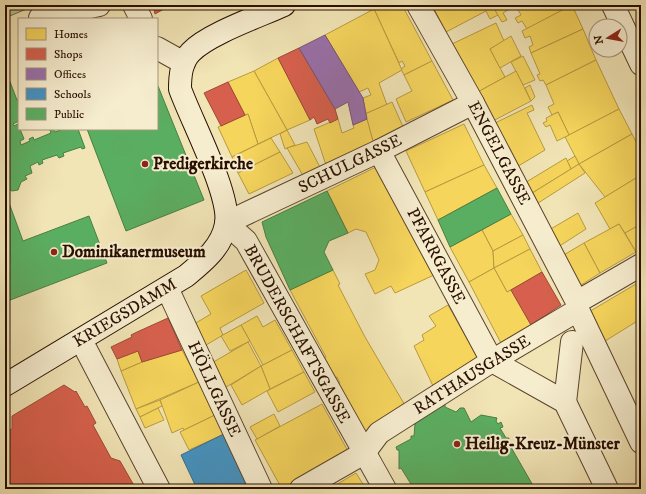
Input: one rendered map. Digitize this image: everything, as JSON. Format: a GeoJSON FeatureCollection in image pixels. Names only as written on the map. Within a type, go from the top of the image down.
{"type":"FeatureCollection","features":[{"type":"Feature","properties":{"kind":"street"},"geometry":{"type":"LineString","coordinates":[[40,18],[99,5]]}},
{"type":"Feature","properties":{"kind":"street"},"geometry":{"type":"LineString","coordinates":[[134,5],[140,18]]}},
{"type":"Feature","properties":{"kind":"street"},"geometry":{"type":"LineString","coordinates":[[226,223],[224,204],[219,184],[180,89],[180,75],[184,63],[191,52],[209,39],[284,5]]}},
{"type":"Feature","properties":{"kind":"street","name":"ENGELGASSE"},"geometry":{"type":"LineString","coordinates":[[418,5],[473,103],[578,306],[641,442]]}},
{"type":"Feature","properties":{"kind":"street"},"geometry":{"type":"LineString","coordinates":[[621,8],[641,64]]}},
{"type":"Feature","properties":{"kind":"street"},"geometry":{"type":"LineString","coordinates":[[158,49],[184,63]]}},
{"type":"Feature","properties":{"kind":"street","name":"SCHULGASSE"},"geometry":{"type":"LineString","coordinates":[[226,223],[379,151],[473,103]]}},
{"type":"Feature","properties":{"kind":"street","name":"PFARRGASSE"},"geometry":{"type":"LineString","coordinates":[[379,151],[492,361]]}},
{"type":"Feature","properties":{"kind":"street","name":"KRIEGSDAMM"},"geometry":{"type":"LineString","coordinates":[[5,385],[186,276],[205,260],[219,243],[226,223]]}},
{"type":"Feature","properties":{"kind":"street","name":"BRUDERSCHAFTSGASSE"},"geometry":{"type":"LineString","coordinates":[[226,223],[246,240],[385,489]]}},
{"type":"Feature","properties":{"kind":"street","name":"RATHAUSGASSE"},"geometry":{"type":"LineString","coordinates":[[301,489],[364,453],[379,433],[641,265]]}},
{"type":"Feature","properties":{"kind":"street","name":"HÖLLGASSE"},"geometry":{"type":"LineString","coordinates":[[167,288],[261,489]]}},
{"type":"Feature","properties":{"kind":"street"},"geometry":{"type":"LineString","coordinates":[[81,340],[159,489]]}},
{"type":"Feature","properties":{"kind":"street"},"geometry":{"type":"LineString","coordinates":[[572,342],[565,402],[607,489]]}},
{"type":"Feature","properties":{"kind":"street"},"geometry":{"type":"LineString","coordinates":[[492,361],[565,402]]}},
{"type":"Feature","properties":{"kind":"green space"},"geometry":{"type":"Polygon","coordinates":[[[5,5],[36,5],[5,18],[5,5]]]}},
{"type":"Feature","properties":{"kind":"building: Homes"},"geometry":{"type":"Polygon","coordinates":[[[382,5],[402,5],[432,61],[404,75],[401,69],[405,66],[402,61],[399,63],[374,9],[382,5]]]}},
{"type":"Feature","properties":{"kind":"building: Homes"},"geometry":{"type":"Polygon","coordinates":[[[432,5],[492,5],[498,15],[490,19],[486,11],[446,32],[432,5]]]}},
{"type":"Feature","properties":{"kind":"building: Homes"},"geometry":{"type":"Polygon","coordinates":[[[492,5],[509,5],[511,8],[503,13],[507,20],[502,22],[492,5]]]}},
{"type":"Feature","properties":{"kind":"building: Homes"},"geometry":{"type":"Polygon","coordinates":[[[509,5],[522,5],[517,8],[511,8],[509,5]]]}},
{"type":"Feature","properties":{"kind":"building: Homes"},"geometry":{"type":"Polygon","coordinates":[[[522,5],[572,5],[527,29],[522,21],[518,23],[515,18],[521,15],[517,8],[522,5]]]}},
{"type":"Feature","properties":{"kind":"building: Homes"},"geometry":{"type":"Polygon","coordinates":[[[572,5],[583,29],[531,53],[529,47],[533,45],[530,36],[525,38],[522,31],[572,5]]]}},
{"type":"Feature","properties":{"kind":"building: Homes"},"geometry":{"type":"Polygon","coordinates":[[[374,9],[402,70],[379,83],[387,105],[365,114],[363,98],[371,95],[368,88],[359,92],[325,35],[374,9]]]}},
{"type":"Feature","properties":{"kind":"building: Homes"},"geometry":{"type":"Polygon","coordinates":[[[496,23],[504,41],[490,49],[505,77],[476,93],[452,44],[496,23]]]}},
{"type":"Feature","properties":{"kind":"building: Homes"},"geometry":{"type":"Polygon","coordinates":[[[583,29],[588,41],[588,58],[595,58],[596,60],[546,85],[543,80],[540,81],[537,75],[540,74],[531,53],[583,29]]]}},
{"type":"Feature","properties":{"kind":"building: Homes"},"geometry":{"type":"Polygon","coordinates":[[[511,36],[521,56],[500,68],[490,49],[511,36]]]}},
{"type":"Feature","properties":{"kind":"building: Homes"},"geometry":{"type":"Polygon","coordinates":[[[523,56],[535,80],[523,85],[511,62],[523,56]]]}},
{"type":"Feature","properties":{"kind":"building: Homes"},"geometry":{"type":"Polygon","coordinates":[[[278,58],[310,120],[287,130],[254,71],[278,58]]]}},
{"type":"Feature","properties":{"kind":"building: Homes"},"geometry":{"type":"Polygon","coordinates":[[[596,60],[619,109],[569,135],[558,112],[552,115],[548,107],[554,104],[546,85],[596,60]]]}},
{"type":"Feature","properties":{"kind":"building: Homes"},"geometry":{"type":"Polygon","coordinates":[[[432,61],[453,100],[406,122],[396,99],[412,91],[404,75],[432,61]]]}},
{"type":"Feature","properties":{"kind":"building: Homes"},"geometry":{"type":"Polygon","coordinates":[[[254,71],[287,130],[258,144],[248,114],[245,115],[228,82],[254,71]]]}},
{"type":"Feature","properties":{"kind":"building: Homes"},"geometry":{"type":"Polygon","coordinates":[[[516,71],[531,101],[491,122],[476,93],[516,71]]]}},
{"type":"Feature","properties":{"kind":"building: Homes"},"geometry":{"type":"Polygon","coordinates":[[[530,85],[535,97],[531,101],[525,88],[530,85]]]}},
{"type":"Feature","properties":{"kind":"building: Homes"},"geometry":{"type":"Polygon","coordinates":[[[392,102],[404,129],[374,145],[365,114],[392,102]]]}},
{"type":"Feature","properties":{"kind":"building: Homes"},"geometry":{"type":"Polygon","coordinates":[[[532,105],[534,110],[527,113],[545,150],[515,168],[493,124],[532,105]]]}},
{"type":"Feature","properties":{"kind":"building: Homes"},"geometry":{"type":"Polygon","coordinates":[[[619,109],[632,134],[579,164],[565,137],[619,109]]]}},
{"type":"Feature","properties":{"kind":"building: Homes"},"geometry":{"type":"Polygon","coordinates":[[[558,112],[569,135],[557,141],[550,125],[546,127],[543,123],[547,121],[546,118],[558,112]]]}},
{"type":"Feature","properties":{"kind":"building: Homes"},"geometry":{"type":"Polygon","coordinates":[[[248,114],[258,144],[232,157],[218,127],[248,114]]]}},
{"type":"Feature","properties":{"kind":"building: Homes"},"geometry":{"type":"Polygon","coordinates":[[[338,119],[342,133],[354,128],[353,125],[367,119],[374,145],[327,168],[314,129],[338,119]]]}},
{"type":"Feature","properties":{"kind":"building: Homes"},"geometry":{"type":"Polygon","coordinates":[[[464,124],[484,165],[425,192],[406,151],[464,124]]]}},
{"type":"Feature","properties":{"kind":"building: Homes"},"geometry":{"type":"Polygon","coordinates":[[[287,130],[295,145],[285,149],[280,134],[287,130]]]}},
{"type":"Feature","properties":{"kind":"building: Homes"},"geometry":{"type":"Polygon","coordinates":[[[632,134],[641,151],[641,175],[605,197],[579,164],[632,134]]]}},
{"type":"Feature","properties":{"kind":"building: Homes"},"geometry":{"type":"Polygon","coordinates":[[[271,138],[280,152],[238,173],[232,157],[271,138]]]}},
{"type":"Feature","properties":{"kind":"building: Homes"},"geometry":{"type":"Polygon","coordinates":[[[307,142],[322,171],[305,179],[287,148],[307,142]]]}},
{"type":"Feature","properties":{"kind":"building: Homes"},"geometry":{"type":"Polygon","coordinates":[[[280,152],[293,173],[249,194],[238,173],[280,152]]]}},
{"type":"Feature","properties":{"kind":"building: Homes"},"geometry":{"type":"Polygon","coordinates":[[[575,156],[579,164],[571,169],[567,161],[575,156]]]}},
{"type":"Feature","properties":{"kind":"building: Homes"},"geometry":{"type":"Polygon","coordinates":[[[566,158],[571,169],[529,195],[523,184],[566,158]]]}},
{"type":"Feature","properties":{"kind":"building: Homes"},"geometry":{"type":"Polygon","coordinates":[[[579,164],[585,173],[535,205],[529,195],[579,164]]]}},
{"type":"Feature","properties":{"kind":"building: Homes"},"geometry":{"type":"Polygon","coordinates":[[[484,165],[497,188],[438,220],[425,192],[484,165]]]}},
{"type":"Feature","properties":{"kind":"building: Homes"},"geometry":{"type":"Polygon","coordinates":[[[378,166],[434,275],[395,293],[391,286],[375,294],[365,274],[375,270],[379,260],[366,232],[356,229],[348,233],[327,191],[378,166]]]}},
{"type":"Feature","properties":{"kind":"building: Homes"},"geometry":{"type":"Polygon","coordinates":[[[641,175],[641,224],[625,233],[619,224],[610,229],[595,203],[641,175]]]}},
{"type":"Feature","properties":{"kind":"building: Homes"},"geometry":{"type":"Polygon","coordinates":[[[578,213],[586,229],[558,247],[549,230],[578,213]]]}},
{"type":"Feature","properties":{"kind":"building: Homes"},"geometry":{"type":"Polygon","coordinates":[[[511,214],[523,235],[493,251],[482,230],[511,214]]]}},
{"type":"Feature","properties":{"kind":"building: Homes"},"geometry":{"type":"Polygon","coordinates":[[[619,224],[636,252],[600,273],[584,243],[619,224]]]}},
{"type":"Feature","properties":{"kind":"building: Homes"},"geometry":{"type":"Polygon","coordinates":[[[641,224],[641,249],[636,252],[625,233],[641,224]]]}},
{"type":"Feature","properties":{"kind":"building: Homes"},"geometry":{"type":"Polygon","coordinates":[[[482,230],[493,251],[494,268],[469,282],[450,247],[482,230]]]}},
{"type":"Feature","properties":{"kind":"building: Homes"},"geometry":{"type":"Polygon","coordinates":[[[523,235],[530,249],[494,268],[493,251],[523,235]]]}},
{"type":"Feature","properties":{"kind":"building: Homes"},"geometry":{"type":"Polygon","coordinates":[[[584,243],[600,273],[578,287],[562,256],[584,243]]]}},
{"type":"Feature","properties":{"kind":"building: Homes"},"geometry":{"type":"Polygon","coordinates":[[[530,249],[542,272],[507,292],[494,268],[530,249]]]}},
{"type":"Feature","properties":{"kind":"building: Homes"},"geometry":{"type":"Polygon","coordinates":[[[494,268],[507,292],[511,290],[531,325],[502,345],[469,282],[494,268]]]}},
{"type":"Feature","properties":{"kind":"building: Homes"},"geometry":{"type":"Polygon","coordinates":[[[246,270],[264,303],[220,328],[223,335],[201,348],[189,327],[211,314],[201,296],[246,270]]]}},
{"type":"Feature","properties":{"kind":"building: Homes"},"geometry":{"type":"Polygon","coordinates":[[[333,270],[340,284],[338,285],[365,337],[406,407],[402,408],[365,432],[338,384],[340,383],[337,377],[335,378],[324,358],[326,357],[290,290],[333,270]]]}},
{"type":"Feature","properties":{"kind":"building: Homes"},"geometry":{"type":"Polygon","coordinates":[[[641,281],[641,324],[639,320],[602,343],[587,313],[641,281]]]}},
{"type":"Feature","properties":{"kind":"building: Homes"},"geometry":{"type":"Polygon","coordinates":[[[448,305],[479,360],[434,388],[414,346],[424,340],[422,335],[436,326],[429,316],[448,305]]]}},
{"type":"Feature","properties":{"kind":"building: Homes"},"geometry":{"type":"Polygon","coordinates":[[[257,316],[263,327],[275,320],[292,350],[263,365],[241,325],[257,316]]]}},
{"type":"Feature","properties":{"kind":"building: Homes"},"geometry":{"type":"Polygon","coordinates":[[[241,325],[250,341],[230,351],[221,336],[241,325]]]}},
{"type":"Feature","properties":{"kind":"building: Homes"},"geometry":{"type":"Polygon","coordinates":[[[248,342],[261,366],[223,389],[210,364],[248,342]]]}},
{"type":"Feature","properties":{"kind":"building: Homes"},"geometry":{"type":"Polygon","coordinates":[[[182,350],[199,382],[136,409],[121,371],[142,362],[182,350]]]}},
{"type":"Feature","properties":{"kind":"building: Homes"},"geometry":{"type":"Polygon","coordinates":[[[292,350],[304,372],[270,389],[261,366],[292,350]]]}},
{"type":"Feature","properties":{"kind":"building: Homes"},"geometry":{"type":"Polygon","coordinates":[[[138,351],[142,362],[121,371],[117,359],[138,351]]]}},
{"type":"Feature","properties":{"kind":"building: Homes"},"geometry":{"type":"Polygon","coordinates":[[[261,366],[270,389],[242,405],[231,385],[261,366]]]}},
{"type":"Feature","properties":{"kind":"building: Homes"},"geometry":{"type":"Polygon","coordinates":[[[304,372],[315,392],[278,412],[267,391],[304,372]]]}},
{"type":"Feature","properties":{"kind":"building: Homes"},"geometry":{"type":"Polygon","coordinates":[[[199,382],[215,415],[184,430],[183,428],[172,433],[160,400],[199,382]]]}},
{"type":"Feature","properties":{"kind":"building: Homes"},"geometry":{"type":"Polygon","coordinates":[[[160,400],[162,406],[140,417],[136,409],[160,400]]]}},
{"type":"Feature","properties":{"kind":"building: Homes"},"geometry":{"type":"Polygon","coordinates":[[[322,404],[349,453],[282,489],[255,440],[322,404]]]}},
{"type":"Feature","properties":{"kind":"building: Homes"},"geometry":{"type":"Polygon","coordinates":[[[158,408],[164,420],[145,428],[140,417],[158,408]]]}},
{"type":"Feature","properties":{"kind":"building: Homes"},"geometry":{"type":"Polygon","coordinates":[[[274,414],[280,426],[257,439],[250,427],[274,414]]]}},
{"type":"Feature","properties":{"kind":"building: Homes"},"geometry":{"type":"Polygon","coordinates":[[[215,415],[224,434],[189,450],[180,432],[215,415]]]}},
{"type":"Feature","properties":{"kind":"building: Homes"},"geometry":{"type":"Polygon","coordinates":[[[356,473],[366,489],[329,489],[356,473]]]}},
{"type":"Feature","properties":{"kind":"building: Shops"},"geometry":{"type":"Polygon","coordinates":[[[153,5],[171,5],[155,14],[153,5]]]}},
{"type":"Feature","properties":{"kind":"building: Shops"},"geometry":{"type":"Polygon","coordinates":[[[299,48],[335,109],[338,119],[330,123],[328,119],[317,124],[314,117],[310,120],[278,58],[299,48]]]}},
{"type":"Feature","properties":{"kind":"building: Shops"},"geometry":{"type":"Polygon","coordinates":[[[228,82],[245,115],[221,126],[204,93],[228,82]]]}},
{"type":"Feature","properties":{"kind":"building: Shops"},"geometry":{"type":"Polygon","coordinates":[[[542,272],[561,305],[531,325],[511,290],[542,272]]]}},
{"type":"Feature","properties":{"kind":"building: Shops"},"geometry":{"type":"Polygon","coordinates":[[[168,318],[182,350],[142,362],[138,351],[117,359],[111,347],[132,337],[131,335],[168,318]]]}},
{"type":"Feature","properties":{"kind":"building: Shops"},"geometry":{"type":"Polygon","coordinates":[[[64,385],[75,392],[76,391],[85,407],[87,406],[96,423],[93,425],[111,458],[120,461],[136,489],[5,489],[5,433],[12,429],[12,416],[64,385]]]}},
{"type":"Feature","properties":{"kind":"building: Offices"},"geometry":{"type":"Polygon","coordinates":[[[325,35],[363,98],[367,119],[353,125],[348,102],[335,109],[299,48],[325,35]]]}},
{"type":"Feature","properties":{"kind":"building: Schools"},"geometry":{"type":"Polygon","coordinates":[[[224,434],[248,484],[236,489],[197,489],[181,455],[224,434]]]}},
{"type":"Feature","properties":{"kind":"building: Public"},"geometry":{"type":"Polygon","coordinates":[[[7,74],[18,100],[18,122],[13,124],[14,126],[18,124],[18,130],[20,130],[24,139],[20,141],[21,145],[30,141],[29,139],[33,137],[34,140],[51,133],[50,130],[54,130],[55,132],[60,130],[78,130],[85,148],[82,149],[81,147],[63,153],[64,156],[59,158],[57,155],[42,160],[43,163],[39,165],[38,162],[30,166],[32,173],[25,176],[27,179],[21,182],[18,190],[12,191],[7,188],[7,182],[10,178],[8,174],[5,175],[5,75],[7,74]]]}},
{"type":"Feature","properties":{"kind":"building: Public","name":"Predigerkirche"},"geometry":{"type":"Polygon","coordinates":[[[158,86],[204,200],[126,231],[87,130],[158,130],[158,86]]]}},
{"type":"Feature","properties":{"kind":"building: Public"},"geometry":{"type":"Polygon","coordinates":[[[497,188],[511,214],[450,247],[438,220],[497,188]]]}},
{"type":"Feature","properties":{"kind":"building: Public"},"geometry":{"type":"Polygon","coordinates":[[[327,191],[348,233],[329,241],[324,252],[333,270],[290,290],[266,237],[262,222],[327,191]]]}},
{"type":"Feature","properties":{"kind":"building: Public","name":"Dominikanermuseum"},"geometry":{"type":"Polygon","coordinates":[[[5,192],[23,241],[89,216],[107,263],[5,302],[5,192]]]}},
{"type":"Feature","properties":{"kind":"building: Public","name":"Heilig-Kreuz-Münster"},"geometry":{"type":"Polygon","coordinates":[[[445,402],[445,407],[456,412],[460,408],[464,408],[471,422],[481,415],[497,418],[496,421],[498,424],[501,422],[503,427],[500,428],[506,438],[509,438],[508,442],[535,489],[414,489],[401,468],[399,469],[399,450],[397,450],[396,447],[411,439],[411,436],[414,436],[415,424],[410,422],[445,402]]]}},
{"type":"Feature","properties":{"kind":"place","name":"Predigerkirche"},"geometry":{"type":"Point","coordinates":[145,164]}},
{"type":"Feature","properties":{"kind":"place","name":"Dominikanermuseum"},"geometry":{"type":"Point","coordinates":[54,252]}},
{"type":"Feature","properties":{"kind":"place","name":"Heilig-Kreuz-Münster"},"geometry":{"type":"Point","coordinates":[457,444]}}]}
